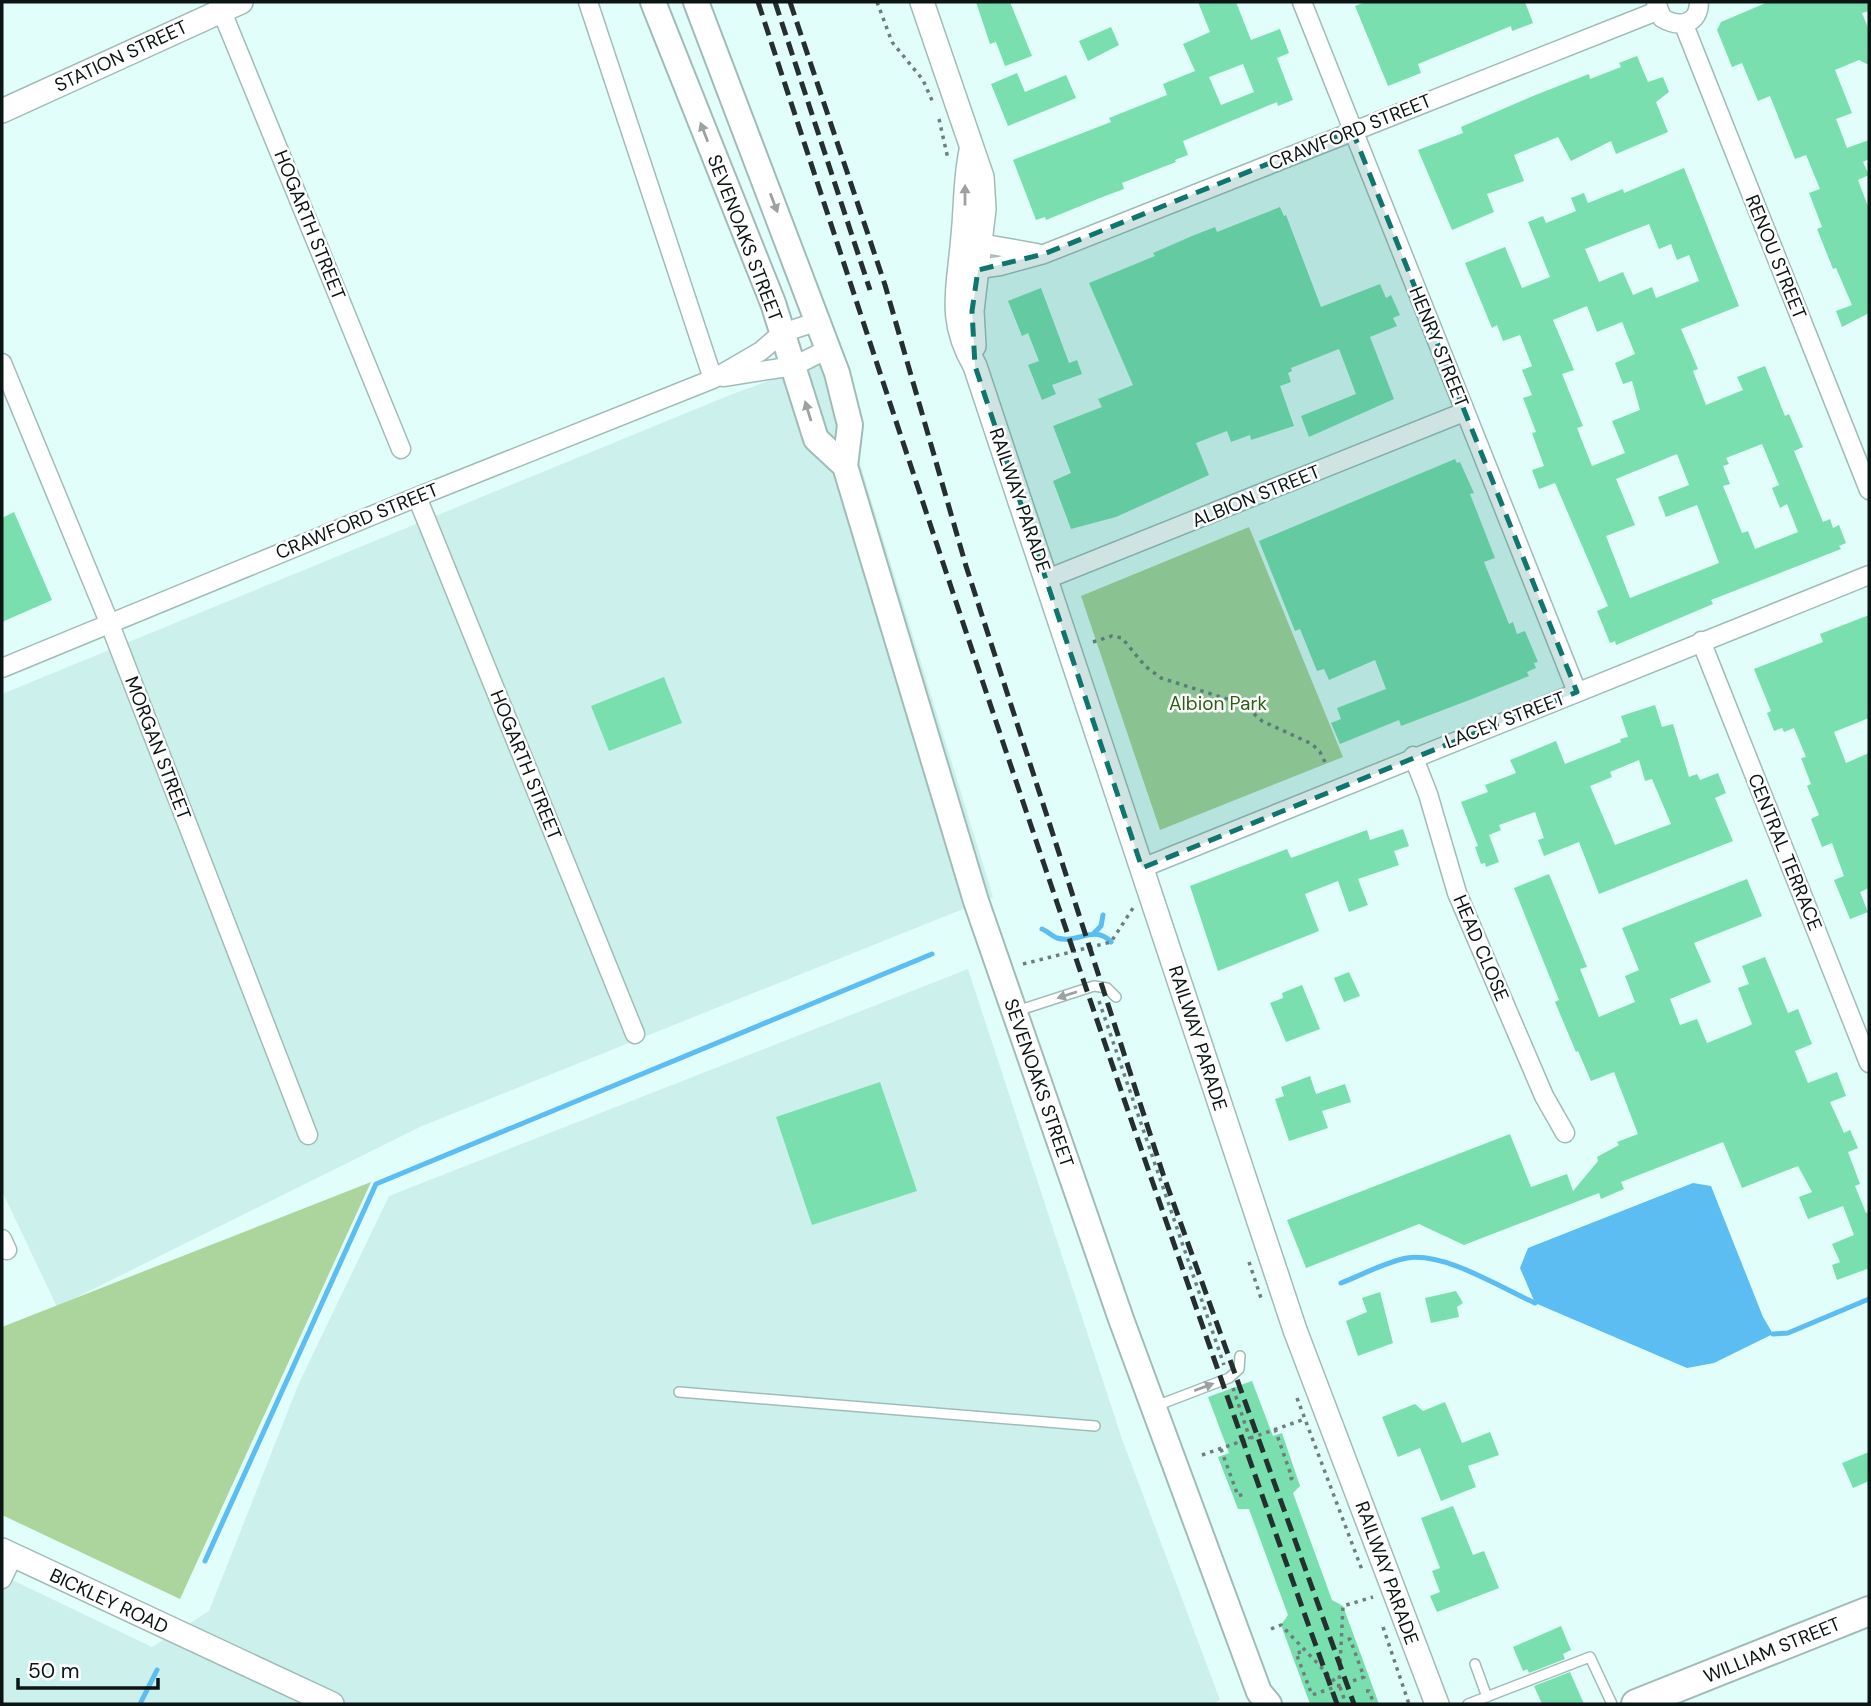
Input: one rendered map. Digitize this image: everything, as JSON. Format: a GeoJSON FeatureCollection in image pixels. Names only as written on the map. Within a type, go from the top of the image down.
{"type":"FeatureCollection","features":[{"type":"Feature","properties":{"kind":"main road","name":"SEVENOAKS STREET"},"geometry":{"type":"LineString","coordinates":[[653,2],[782,333],[816,439],[845,466]]}},
{"type":"Feature","properties":{"kind":"main road","name":"SEVENOAKS STREET"},"geometry":{"type":"LineString","coordinates":[[696,2],[828,349],[850,425],[845,466],[976,901],[1112,1293],[1262,1700]]}},
{"type":"Feature","properties":{"kind":"main road","name":"WILLIAM STREET"},"geometry":{"type":"LineString","coordinates":[[1636,1704],[1869,1611]]}},
{"type":"Feature","properties":{"kind":"main road","name":"WILLIAM STREET"},"geometry":{"type":"LineString","coordinates":[[1681,1704],[1869,1629]]}},
{"type":"Feature","properties":{"kind":"street"},"geometry":{"type":"LineString","coordinates":[[588,2],[713,379]]}},
{"type":"Feature","properties":{"kind":"street","name":"RAILWAY PARADE"},"geometry":{"type":"LineString","coordinates":[[922,2],[982,177],[968,271],[975,366],[1295,1330],[1437,1704]]}},
{"type":"Feature","properties":{"kind":"street","name":"HENRY STREET"},"geometry":{"type":"LineString","coordinates":[[1302,2],[1577,692]]}},
{"type":"Feature","properties":{"kind":"street"},"geometry":{"type":"LineString","coordinates":[[1657,7],[1673,25],[1684,25],[1693,20],[1699,10],[1699,2]]}},
{"type":"Feature","properties":{"kind":"street","name":"STATION STREET"},"geometry":{"type":"LineString","coordinates":[[2,111],[227,5]]}},
{"type":"Feature","properties":{"kind":"street","name":"HOGARTH STREET"},"geometry":{"type":"LineString","coordinates":[[227,5],[401,449]]}},
{"type":"Feature","properties":{"kind":"street","name":"CRAWFORD STREET"},"geometry":{"type":"LineString","coordinates":[[968,271],[1044,254],[1657,7]]}},
{"type":"Feature","properties":{"kind":"street","name":"RENOU STREET"},"geometry":{"type":"LineString","coordinates":[[1684,25],[1869,490]]}},
{"type":"Feature","properties":{"kind":"street"},"geometry":{"type":"LineString","coordinates":[[973,241],[1044,254]]}},
{"type":"Feature","properties":{"kind":"street","name":"CRAWFORD STREET"},"geometry":{"type":"LineString","coordinates":[[2,668],[416,496],[713,379],[761,351],[782,333],[819,321]]}},
{"type":"Feature","properties":{"kind":"street","name":"CRAWFORD STREET"},"geometry":{"type":"LineString","coordinates":[[713,379],[794,366],[828,349]]}},
{"type":"Feature","properties":{"kind":"street","name":"MORGAN STREET"},"geometry":{"type":"LineString","coordinates":[[2,363],[109,622],[309,1135]]}},
{"type":"Feature","properties":{"kind":"street","name":"ALBION STREET"},"geometry":{"type":"LineString","coordinates":[[1047,579],[1464,412]]}},
{"type":"Feature","properties":{"kind":"street","name":"HOGARTH STREET"},"geometry":{"type":"LineString","coordinates":[[416,496],[635,1034]]}},
{"type":"Feature","properties":{"kind":"street","name":"LACEY STREET"},"geometry":{"type":"LineString","coordinates":[[1142,867],[1869,575]]}},
{"type":"Feature","properties":{"kind":"street","name":"CENTRAL TERRACE"},"geometry":{"type":"LineString","coordinates":[[1701,641],[1869,1063]]}},
{"type":"Feature","properties":{"kind":"street","name":"HEAD CLOSE"},"geometry":{"type":"LineString","coordinates":[[1413,756],[1428,794],[1457,893],[1544,1096],[1565,1133]]}},
{"type":"Feature","properties":{"kind":"street"},"geometry":{"type":"LineString","coordinates":[[2,1579],[7,1553]]}},
{"type":"Feature","properties":{"kind":"street","name":"BICKLEY ROAD"},"geometry":{"type":"LineString","coordinates":[[7,1553],[332,1704]]}},
{"type":"Feature","properties":{"kind":"lane"},"geometry":{"type":"LineString","coordinates":[[1016,1012],[1094,986],[1107,988],[1116,997]]}},
{"type":"Feature","properties":{"kind":"lane"},"geometry":{"type":"LineString","coordinates":[[1154,1406],[1229,1378],[1239,1369],[1240,1356]]}},
{"type":"Feature","properties":{"kind":"lane"},"geometry":{"type":"LineString","coordinates":[[679,1392],[1095,1426]]}},
{"type":"Feature","properties":{"kind":"lane"},"geometry":{"type":"LineString","coordinates":[[1468,1704],[1590,1657],[1612,1704]]}},
{"type":"Feature","properties":{"kind":"lane"},"geometry":{"type":"LineString","coordinates":[[1475,1664],[1487,1697]]}},
{"type":"Feature","properties":{"kind":"path"},"geometry":{"type":"LineString","coordinates":[[1093,642],[1112,636],[1122,638],[1161,678],[1243,704],[1262,721],[1312,744],[1320,752],[1326,766]]}},
{"type":"Feature","properties":{"kind":"path"},"geometry":{"type":"LineString","coordinates":[[1023,964],[1111,942],[1133,907]]}},
{"type":"Feature","properties":{"kind":"path"},"geometry":{"type":"LineString","coordinates":[[1094,986],[1250,1438]]}},
{"type":"Feature","properties":{"kind":"path"},"geometry":{"type":"LineString","coordinates":[[1202,1455],[1304,1419]]}},
{"type":"Feature","properties":{"kind":"path"},"geometry":{"type":"LineString","coordinates":[[1275,1429],[1292,1478],[1289,1480]]}},
{"type":"Feature","properties":{"kind":"path"},"geometry":{"type":"LineString","coordinates":[[1221,1449],[1238,1496],[1244,1494]]}},
{"type":"Feature","properties":{"kind":"path"},"geometry":{"type":"LineString","coordinates":[[1339,1686],[1343,1606],[1373,1597]]}},
{"type":"Feature","properties":{"kind":"path"},"geometry":{"type":"LineString","coordinates":[[1270,1629],[1281,1625],[1339,1686],[1346,1704]]}},
{"type":"Feature","properties":{"kind":"path"},"geometry":{"type":"LineString","coordinates":[[1301,1652],[1296,1653],[1312,1695],[1364,1677],[1350,1639],[1346,1640]]}},
{"type":"Feature","properties":{"kind":"path"},"geometry":{"type":"LineString","coordinates":[[1366,1692],[1369,1690],[1374,1704]]}},
{"type":"Feature","properties":{"kind":"highlighted area"},"geometry":{"type":"Polygon","coordinates":[[[1352,130],[1577,692],[1142,868],[975,366],[972,311],[978,270],[1044,254],[1352,130]]]}},
{"type":"Feature","properties":{"kind":"shaded area"},"geometry":{"type":"Polygon","coordinates":[[[828,359],[993,897],[422,1126],[57,1307],[2,1191],[2,694],[730,395],[828,359]]]}},
{"type":"Feature","properties":{"kind":"shaded area"},"geometry":{"type":"Polygon","coordinates":[[[968,969],[1122,1439],[1220,1700],[1213,1704],[2,1704],[2,1575],[152,1647],[209,1611],[299,1383],[389,1196],[968,969]]]}},
{"type":"Feature","properties":{"kind":"green space","name":"Albion Park"},"geometry":{"type":"Polygon","coordinates":[[[1249,527],[1343,757],[1160,830],[1081,596],[1249,527]]]}},
{"type":"Feature","properties":{"kind":"green space"},"geometry":{"type":"Polygon","coordinates":[[[371,1182],[180,1599],[2,1515],[2,1327],[371,1182]]]}},
{"type":"Feature","properties":{"kind":"water"},"geometry":{"type":"Polygon","coordinates":[[[1693,1183],[1711,1186],[1763,1317],[1773,1334],[1714,1363],[1687,1368],[1535,1303],[1520,1268],[1528,1248],[1693,1183]]]}},
{"type":"Feature","properties":{"kind":"building"},"geometry":{"type":"Polygon","coordinates":[[[976,2],[1010,2],[1032,56],[1005,66],[996,42],[990,44],[976,2]]]}},
{"type":"Feature","properties":{"kind":"building"},"geometry":{"type":"Polygon","coordinates":[[[1198,2],[1236,2],[1251,40],[1280,29],[1289,53],[1277,58],[1293,100],[1278,106],[1277,102],[1183,141],[1188,155],[1175,160],[1176,162],[1122,183],[1124,189],[1046,220],[1045,217],[1036,220],[1013,160],[1111,122],[1109,118],[1167,95],[1163,84],[1195,71],[1183,44],[1210,32],[1198,2]],[[1243,64],[1209,77],[1221,105],[1254,92],[1243,64]]]}},
{"type":"Feature","properties":{"kind":"building"},"geometry":{"type":"Polygon","coordinates":[[[1366,2],[1525,2],[1533,23],[1512,31],[1511,26],[1418,64],[1421,73],[1388,86],[1355,6],[1366,2]]]}},
{"type":"Feature","properties":{"kind":"building"},"geometry":{"type":"Polygon","coordinates":[[[1768,2],[1869,2],[1869,11],[1862,13],[1869,30],[1869,65],[1859,60],[1835,70],[1852,113],[1836,119],[1847,148],[1869,140],[1869,159],[1863,162],[1869,175],[1858,180],[1869,209],[1869,313],[1842,327],[1836,311],[1852,305],[1836,268],[1833,269],[1817,229],[1822,227],[1809,193],[1820,189],[1806,155],[1795,159],[1770,96],[1758,101],[1742,63],[1732,67],[1717,30],[1721,22],[1768,2]]]}},
{"type":"Feature","properties":{"kind":"building"},"geometry":{"type":"Polygon","coordinates":[[[1111,27],[1119,45],[1088,61],[1079,41],[1111,27]]]}},
{"type":"Feature","properties":{"kind":"building"},"geometry":{"type":"Polygon","coordinates":[[[1637,56],[1648,82],[1663,77],[1669,92],[1656,102],[1668,132],[1616,154],[1611,141],[1571,161],[1558,137],[1514,155],[1524,181],[1487,194],[1494,212],[1452,230],[1418,150],[1463,133],[1461,127],[1533,96],[1589,74],[1590,79],[1621,67],[1619,63],[1637,56]]]}},
{"type":"Feature","properties":{"kind":"building"},"geometry":{"type":"Polygon","coordinates":[[[1017,73],[1025,92],[1066,75],[1076,98],[1008,126],[991,84],[1017,73]]]}},
{"type":"Feature","properties":{"kind":"building"},"geometry":{"type":"Polygon","coordinates":[[[1684,168],[1739,306],[1681,329],[1698,369],[1693,371],[1706,405],[1743,390],[1737,377],[1765,366],[1785,416],[1789,414],[1803,447],[1794,451],[1823,522],[1830,519],[1833,528],[1839,525],[1846,543],[1839,546],[1841,549],[1711,600],[1713,604],[1616,645],[1615,641],[1610,643],[1597,611],[1608,606],[1555,483],[1539,489],[1532,470],[1544,466],[1532,433],[1536,432],[1523,398],[1532,395],[1522,370],[1532,366],[1520,335],[1503,341],[1497,325],[1492,328],[1465,263],[1505,247],[1522,288],[1550,277],[1528,222],[1543,216],[1546,223],[1576,211],[1571,198],[1584,193],[1588,203],[1623,189],[1624,193],[1684,168]],[[1649,224],[1585,249],[1599,282],[1623,272],[1633,295],[1652,287],[1656,298],[1699,281],[1689,255],[1677,260],[1671,244],[1659,249],[1649,224]],[[1587,306],[1553,320],[1574,370],[1562,374],[1583,426],[1577,428],[1592,466],[1625,453],[1612,421],[1640,410],[1632,381],[1623,384],[1615,363],[1635,354],[1622,322],[1597,332],[1587,306]],[[1762,444],[1726,458],[1729,464],[1723,466],[1730,484],[1723,486],[1742,533],[1748,531],[1755,549],[1798,532],[1787,504],[1780,508],[1772,488],[1779,485],[1762,444]],[[1677,454],[1616,479],[1635,525],[1606,536],[1630,598],[1719,563],[1697,505],[1666,517],[1658,497],[1689,485],[1677,454]]]}},
{"type":"Feature","properties":{"kind":"building"},"geometry":{"type":"Polygon","coordinates":[[[1280,207],[1284,216],[1286,215],[1321,307],[1380,284],[1386,298],[1391,295],[1400,315],[1393,318],[1397,326],[1370,337],[1394,399],[1309,437],[1301,416],[1356,394],[1339,349],[1291,368],[1292,371],[1288,373],[1291,382],[1280,386],[1294,426],[1251,440],[1250,435],[1231,442],[1227,431],[1196,443],[1209,475],[1116,517],[1071,529],[1053,481],[1071,473],[1053,426],[1102,407],[1098,399],[1133,385],[1089,283],[1155,256],[1153,253],[1192,236],[1215,227],[1217,232],[1280,207]]]}},
{"type":"Feature","properties":{"kind":"building"},"geometry":{"type":"Polygon","coordinates":[[[1041,288],[1069,363],[1077,360],[1082,374],[1052,385],[1056,394],[1042,400],[1028,365],[1039,361],[1028,333],[1022,336],[1008,301],[1041,288]]]}},
{"type":"Feature","properties":{"kind":"building"},"geometry":{"type":"Polygon","coordinates":[[[1455,459],[1457,463],[1460,462],[1474,493],[1470,494],[1495,558],[1484,562],[1509,624],[1513,622],[1517,634],[1525,631],[1538,662],[1534,663],[1536,668],[1527,672],[1529,676],[1472,699],[1401,726],[1399,720],[1340,744],[1331,723],[1341,719],[1337,708],[1386,689],[1375,660],[1329,680],[1324,669],[1317,671],[1300,629],[1295,631],[1259,541],[1455,459]]]}},
{"type":"Feature","properties":{"kind":"building"},"geometry":{"type":"Polygon","coordinates":[[[14,512],[52,600],[2,622],[2,518],[14,512]]]}},
{"type":"Feature","properties":{"kind":"building"},"geometry":{"type":"Polygon","coordinates":[[[1869,615],[1869,718],[1834,732],[1846,763],[1869,753],[1869,888],[1860,892],[1868,912],[1850,919],[1834,880],[1844,876],[1832,843],[1822,847],[1811,819],[1819,815],[1807,786],[1811,784],[1801,758],[1806,757],[1794,728],[1784,732],[1782,728],[1774,731],[1767,713],[1771,711],[1754,669],[1823,642],[1820,634],[1869,615]]]}},
{"type":"Feature","properties":{"kind":"building"},"geometry":{"type":"Polygon","coordinates":[[[664,677],[682,723],[609,751],[591,706],[664,677]]]}},
{"type":"Feature","properties":{"kind":"building"},"geometry":{"type":"Polygon","coordinates":[[[1655,705],[1662,727],[1673,724],[1689,777],[1697,774],[1700,780],[1718,773],[1726,793],[1715,798],[1733,841],[1599,894],[1579,842],[1544,856],[1538,840],[1544,838],[1535,812],[1499,825],[1501,830],[1489,835],[1499,862],[1486,867],[1485,863],[1481,864],[1475,847],[1478,846],[1461,802],[1488,792],[1485,785],[1516,773],[1510,760],[1556,741],[1565,764],[1621,742],[1620,739],[1628,737],[1621,716],[1655,705]],[[1639,760],[1610,772],[1612,777],[1590,786],[1615,845],[1671,824],[1652,779],[1645,781],[1639,760]]]}},
{"type":"Feature","properties":{"kind":"building"},"geometry":{"type":"Polygon","coordinates":[[[1403,829],[1409,846],[1394,851],[1399,865],[1358,879],[1368,905],[1349,912],[1338,881],[1305,894],[1319,931],[1218,971],[1190,886],[1287,849],[1291,858],[1367,830],[1370,840],[1403,829]]]}},
{"type":"Feature","properties":{"kind":"building"},"geometry":{"type":"Polygon","coordinates":[[[1549,874],[1587,967],[1580,969],[1599,1017],[1635,1002],[1625,976],[1639,970],[1622,928],[1747,879],[1762,916],[1694,943],[1711,982],[1670,999],[1680,1025],[1697,1019],[1707,1043],[1749,1026],[1752,1024],[1738,988],[1749,984],[1742,966],[1765,957],[1788,1013],[1798,1009],[1812,1044],[1795,1051],[1808,1083],[1837,1072],[1846,1096],[1830,1102],[1844,1133],[1850,1130],[1858,1148],[1848,1152],[1860,1184],[1855,1186],[1866,1213],[1869,1212],[1869,1272],[1867,1269],[1837,1280],[1832,1265],[1840,1262],[1832,1244],[1854,1235],[1843,1206],[1808,1219],[1799,1197],[1812,1192],[1798,1166],[1742,1188],[1723,1142],[1621,1182],[1624,1189],[1601,1199],[1599,1193],[1464,1245],[1419,1224],[1306,1268],[1287,1220],[1510,1134],[1531,1187],[1567,1174],[1573,1191],[1598,1161],[1597,1157],[1619,1145],[1617,1142],[1638,1134],[1614,1072],[1591,1081],[1578,1051],[1576,1052],[1555,1002],[1559,1000],[1514,888],[1549,874]]]}},
{"type":"Feature","properties":{"kind":"building"},"geometry":{"type":"Polygon","coordinates":[[[1349,972],[1360,996],[1344,1002],[1334,978],[1349,972]]]}},
{"type":"Feature","properties":{"kind":"building"},"geometry":{"type":"Polygon","coordinates":[[[1302,985],[1320,1029],[1286,1042],[1270,1003],[1283,998],[1282,993],[1302,985]]]}},
{"type":"Feature","properties":{"kind":"building"},"geometry":{"type":"Polygon","coordinates":[[[1310,1076],[1316,1094],[1345,1084],[1351,1102],[1322,1111],[1328,1128],[1289,1141],[1275,1099],[1284,1096],[1281,1087],[1310,1076]]]}},
{"type":"Feature","properties":{"kind":"building"},"geometry":{"type":"Polygon","coordinates":[[[880,1082],[917,1191],[812,1225],[776,1117],[880,1082]]]}},
{"type":"Feature","properties":{"kind":"building"},"geometry":{"type":"Polygon","coordinates":[[[1456,1291],[1463,1303],[1457,1307],[1459,1317],[1431,1323],[1425,1298],[1456,1291]]]}},
{"type":"Feature","properties":{"kind":"building"},"geometry":{"type":"Polygon","coordinates":[[[1380,1292],[1393,1343],[1358,1356],[1346,1321],[1367,1312],[1362,1298],[1380,1292]]]}},
{"type":"Feature","properties":{"kind":"building"},"geometry":{"type":"Polygon","coordinates":[[[1252,1381],[1273,1436],[1282,1433],[1300,1486],[1293,1493],[1332,1600],[1343,1606],[1379,1704],[1310,1704],[1281,1625],[1288,1615],[1249,1509],[1238,1509],[1218,1457],[1229,1453],[1208,1397],[1252,1381]]]}},
{"type":"Feature","properties":{"kind":"building"},"geometry":{"type":"Polygon","coordinates":[[[1445,1402],[1462,1443],[1490,1432],[1499,1455],[1468,1466],[1476,1487],[1441,1501],[1420,1448],[1398,1457],[1382,1417],[1415,1404],[1423,1411],[1445,1402]]]}},
{"type":"Feature","properties":{"kind":"building"},"geometry":{"type":"Polygon","coordinates":[[[1869,1452],[1869,1481],[1853,1488],[1842,1463],[1869,1452]]]}},
{"type":"Feature","properties":{"kind":"building"},"geometry":{"type":"Polygon","coordinates":[[[1453,1506],[1473,1555],[1484,1551],[1499,1588],[1437,1612],[1430,1596],[1440,1592],[1432,1571],[1440,1568],[1421,1518],[1453,1506]]]}},
{"type":"Feature","properties":{"kind":"building"},"geometry":{"type":"Polygon","coordinates":[[[1561,1626],[1571,1650],[1563,1654],[1565,1659],[1529,1673],[1527,1669],[1523,1671],[1513,1647],[1561,1626]]]}},
{"type":"Feature","properties":{"kind":"building"},"geometry":{"type":"Polygon","coordinates":[[[1570,1672],[1584,1704],[1542,1704],[1534,1686],[1570,1672]]]}},
{"type":"Feature","properties":{"kind":"waterway"},"geometry":{"type":"LineString","coordinates":[[1094,933],[1101,926],[1103,915]]}},
{"type":"Feature","properties":{"kind":"waterway"},"geometry":{"type":"LineString","coordinates":[[1042,929],[1057,938],[1072,939],[1092,934],[1105,937],[1111,942]]}},
{"type":"Feature","properties":{"kind":"waterway"},"geometry":{"type":"LineString","coordinates":[[205,1561],[376,1184],[932,954]]}},
{"type":"Feature","properties":{"kind":"waterway"},"geometry":{"type":"LineString","coordinates":[[1341,1283],[1390,1262],[1422,1258],[1455,1266],[1535,1303]]}},
{"type":"Feature","properties":{"kind":"waterway"},"geometry":{"type":"LineString","coordinates":[[1773,1334],[1788,1333],[1869,1299]]}},
{"type":"Feature","properties":{"kind":"waterway"},"geometry":{"type":"LineString","coordinates":[[140,1704],[157,1670]]}},
{"type":"Feature","properties":{"kind":"railway"},"geometry":{"type":"LineString","coordinates":[[758,2],[1113,1068],[1337,1704]]}},
{"type":"Feature","properties":{"kind":"railway"},"geometry":{"type":"LineString","coordinates":[[775,2],[870,290]]}},
{"type":"Feature","properties":{"kind":"railway"},"geometry":{"type":"LineString","coordinates":[[790,2],[885,285],[966,566],[1163,1174],[1354,1704]]}}]}
